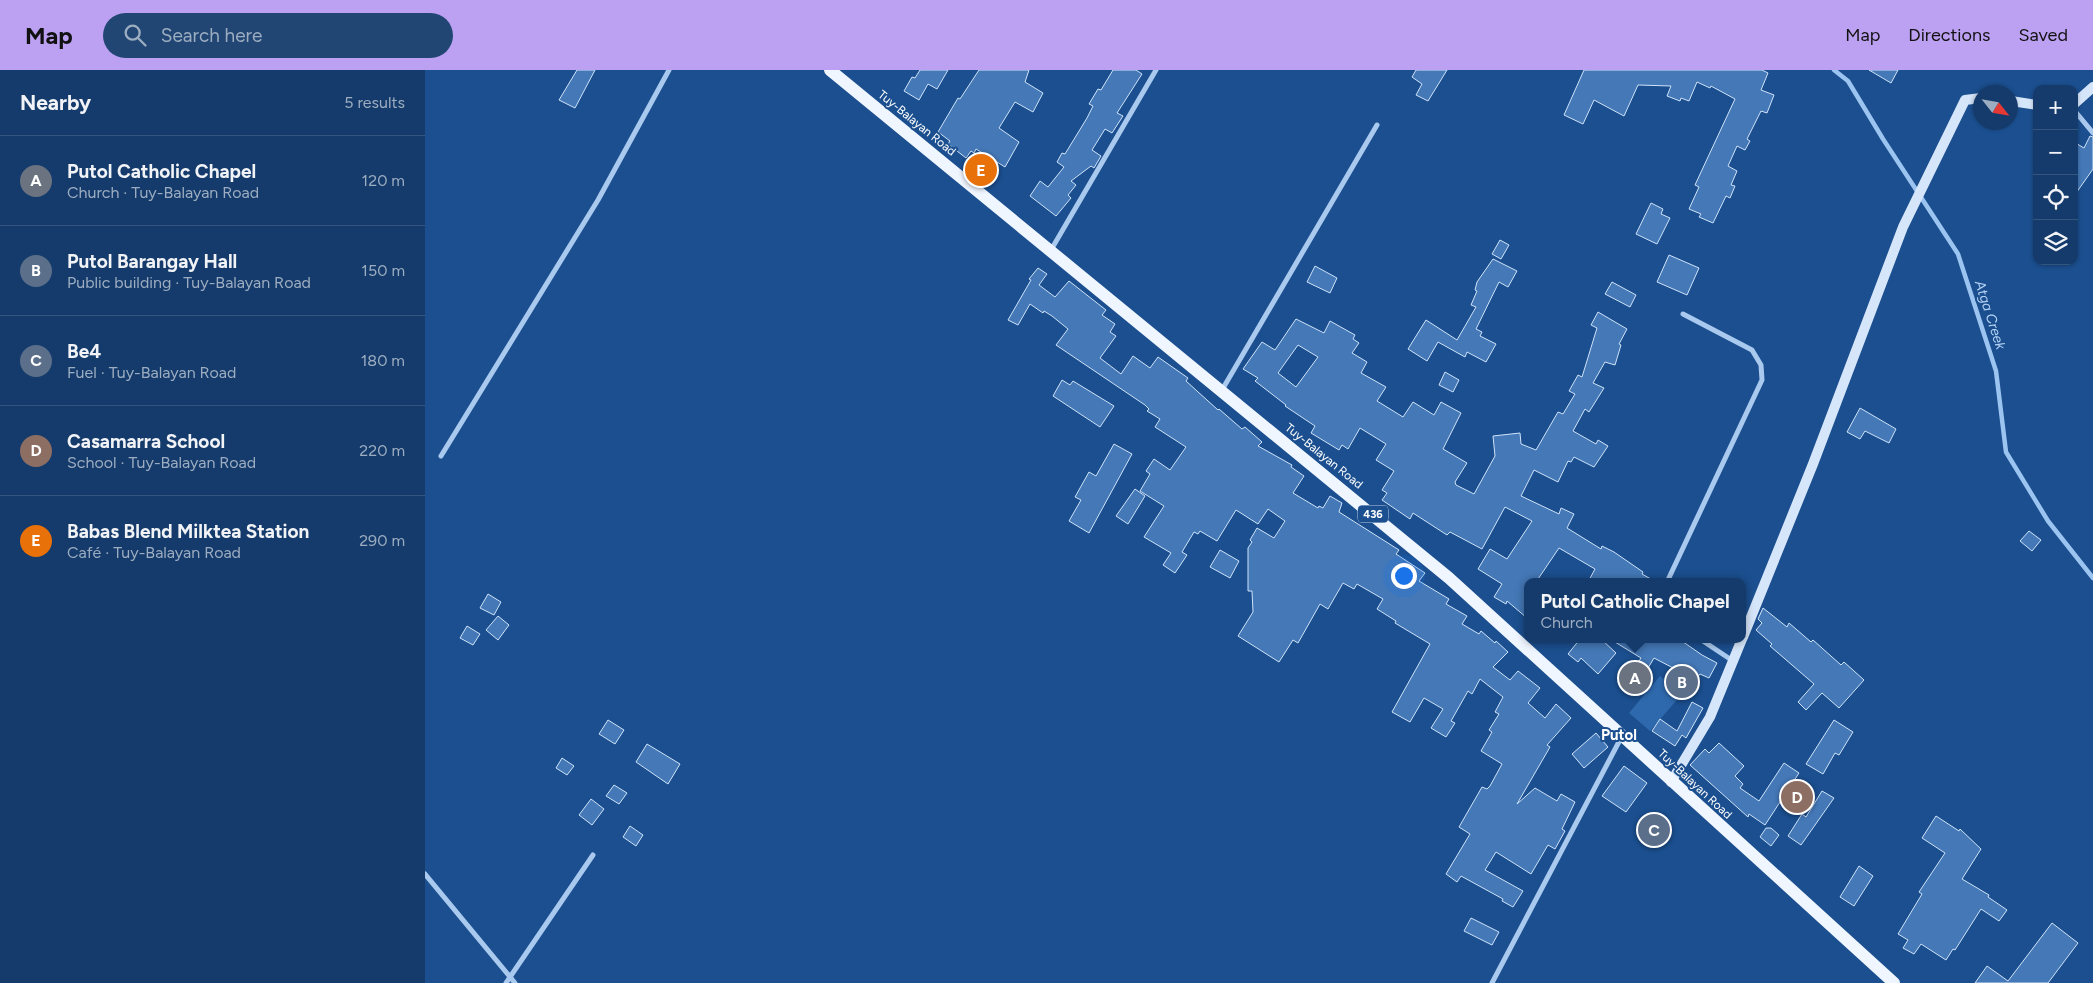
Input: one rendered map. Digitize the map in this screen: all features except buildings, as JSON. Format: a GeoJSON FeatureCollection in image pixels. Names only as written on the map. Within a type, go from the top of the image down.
{"type":"FeatureCollection","features":[{"type":"Feature","properties":{"kind":"main road","name":"Tuy-Balayan Road"},"geometry":{"type":"LineString","coordinates":[[830,70],[1449,578],[1894,983]]}},
{"type":"Feature","properties":{"kind":"street"},"geometry":{"type":"LineString","coordinates":[[441,456],[599,200],[669,70]]}},
{"type":"Feature","properties":{"kind":"street"},"geometry":{"type":"LineString","coordinates":[[1051,250],[1156,70]]}},
{"type":"Feature","properties":{"kind":"street"},"geometry":{"type":"LineString","coordinates":[[2078,100],[2093,87]]}},
{"type":"Feature","properties":{"kind":"street"},"geometry":{"type":"LineString","coordinates":[[1746,628],[1813,464],[1903,227],[1933,162],[1965,100],[1973,99]]}},
{"type":"Feature","properties":{"kind":"street"},"geometry":{"type":"LineString","coordinates":[[2018,101],[2033,104]]}},
{"type":"Feature","properties":{"kind":"street"},"geometry":{"type":"LineString","coordinates":[[2078,115],[2093,133]]}},
{"type":"Feature","properties":{"kind":"street"},"geometry":{"type":"LineString","coordinates":[[1222,390],[1377,125]]}},
{"type":"Feature","properties":{"kind":"street"},"geometry":{"type":"LineString","coordinates":[[1669,578],[1762,380],[1761,365],[1752,350],[1683,314]]}},
{"type":"Feature","properties":{"kind":"street"},"geometry":{"type":"LineString","coordinates":[[1707,643],[1733,661]]}},
{"type":"Feature","properties":{"kind":"street"},"geometry":{"type":"LineString","coordinates":[[1671,782],[1710,717],[1740,643]]}},
{"type":"Feature","properties":{"kind":"street"},"geometry":{"type":"LineString","coordinates":[[1492,983],[1622,735]]}},
{"type":"Feature","properties":{"kind":"street"},"geometry":{"type":"LineString","coordinates":[[506,983],[593,855]]}},
{"type":"Feature","properties":{"kind":"street"},"geometry":{"type":"LineString","coordinates":[[425,874],[515,983]]}},
{"type":"Feature","properties":{"kind":"shaded area"},"geometry":{"type":"Polygon","coordinates":[[[1660,676],[1682,694],[1650,731],[1629,713],[1660,676]]]}},
{"type":"Feature","properties":{"kind":"waterway","name":"Atga Creek"},"geometry":{"type":"LineString","coordinates":[[1834,70],[1848,81],[1883,139],[1958,254],[1996,371],[2006,452],[2048,521],[2093,578]]}},
{"type":"Feature","properties":{"kind":"place","name":"Babas Blend Milktea Station"},"geometry":{"type":"Point","coordinates":[981,170]}},
{"type":"Feature","properties":{"kind":"place","name":"Putol Catholic Chapel"},"geometry":{"type":"Point","coordinates":[1635,678]}},
{"type":"Feature","properties":{"kind":"place","name":"Putol Barangay Hall"},"geometry":{"type":"Point","coordinates":[1682,682]}},
{"type":"Feature","properties":{"kind":"place","name":"Casamarra School"},"geometry":{"type":"Point","coordinates":[1797,797]}},
{"type":"Feature","properties":{"kind":"place","name":"Be4"},"geometry":{"type":"Point","coordinates":[1654,830]}},
{"type":"Feature","properties":{"kind":"district","name":"Putol"},"geometry":{"type":"Point","coordinates":[1619,735]}}]}
